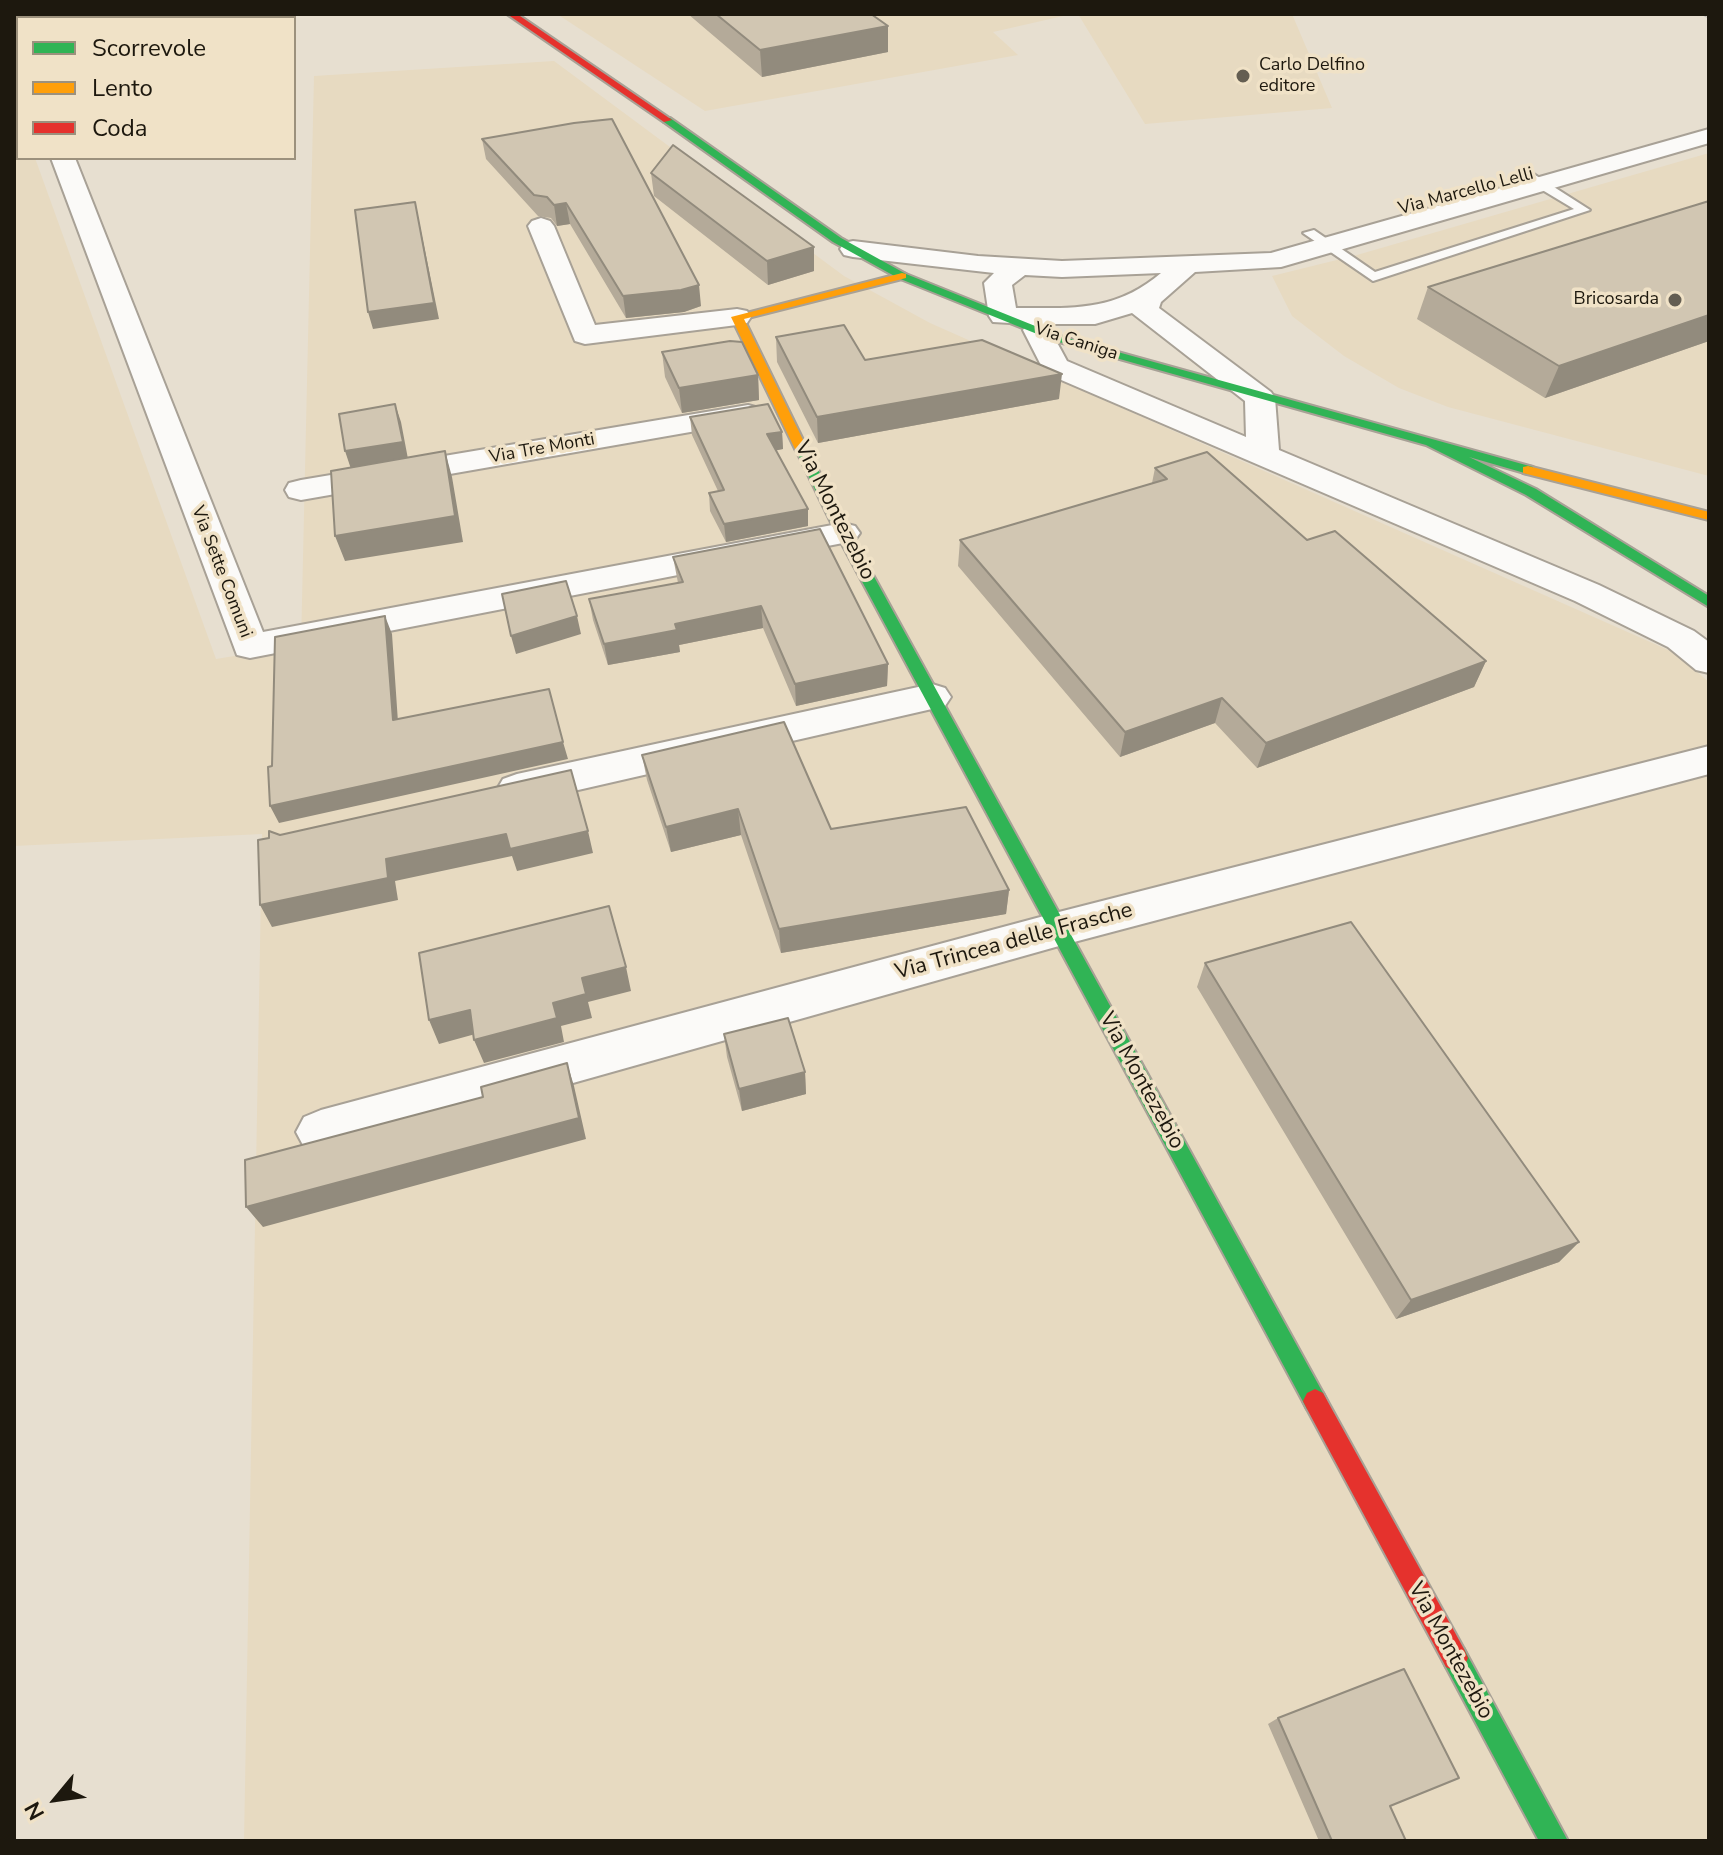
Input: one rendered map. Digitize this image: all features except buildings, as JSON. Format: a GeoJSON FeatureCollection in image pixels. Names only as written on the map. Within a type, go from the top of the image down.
{"type":"FeatureCollection","features":[{"type":"Feature","properties":{"kind":"main road","name":"Via Caniga"},"geometry":{"type":"LineString","coordinates":[[511,14],[853,249],[902,276],[1037,330],[1260,398],[1709,516]]}},
{"type":"Feature","properties":{"kind":"main road"},"geometry":{"type":"LineString","coordinates":[[737,317],[902,276]]}},
{"type":"Feature","properties":{"kind":"main road","name":"Via Montezebio"},"geometry":{"type":"LineString","coordinates":[[737,317],[843,533],[1554,1841]]}},
{"type":"Feature","properties":{"kind":"main road"},"geometry":{"type":"LineString","coordinates":[[1432,445],[1531,492],[1709,602]]}},
{"type":"Feature","properties":{"kind":"street","name":"Via Marcello Lelli"},"geometry":{"type":"LineString","coordinates":[[1535,180],[1709,123]]}},
{"type":"Feature","properties":{"kind":"street","name":"Via Marcello Lelli"},"geometry":{"type":"LineString","coordinates":[[853,249],[1062,269],[1272,261],[1317,239],[1709,136]]}},
{"type":"Feature","properties":{"kind":"street","name":"Via Sette Comuni"},"geometry":{"type":"LineString","coordinates":[[64,160],[250,646],[843,533]]}},
{"type":"Feature","properties":{"kind":"street"},"geometry":{"type":"LineString","coordinates":[[541,226],[585,335],[737,317]]}},
{"type":"Feature","properties":{"kind":"street"},"geometry":{"type":"LineString","coordinates":[[1020,266],[998,283],[1003,316],[1095,316],[1149,298],[1186,266]]}},
{"type":"Feature","properties":{"kind":"street"},"geometry":{"type":"LineString","coordinates":[[1149,298],[1144,310],[1260,398],[1263,455]]}},
{"type":"Feature","properties":{"kind":"street"},"geometry":{"type":"LineString","coordinates":[[1037,330],[1055,367],[1587,593],[1681,639],[1709,661]]}},
{"type":"Feature","properties":{"kind":"street","name":"Via Tre Monti"},"geometry":{"type":"LineString","coordinates":[[301,490],[782,408]]}},
{"type":"Feature","properties":{"kind":"street"},"geometry":{"type":"LineString","coordinates":[[474,798],[932,697]]}},
{"type":"Feature","properties":{"kind":"street","name":"Via Trincea delle Frasche"},"geometry":{"type":"LineString","coordinates":[[321,1132],[1059,929],[1709,760]]}},
{"type":"Feature","properties":{"kind":"lane"},"geometry":{"type":"LineString","coordinates":[[1317,239],[1373,277],[1584,210],[1535,180]]}},
{"type":"Feature","properties":{"kind":"shaded area"},"geometry":{"type":"Polygon","coordinates":[[[557,14],[1072,14],[993,32],[1018,55],[705,111],[557,14]]]}},
{"type":"Feature","properties":{"kind":"shaded area"},"geometry":{"type":"Polygon","coordinates":[[[1078,14],[1292,14],[1332,108],[1145,124],[1078,14]]]}},
{"type":"Feature","properties":{"kind":"shaded area"},"geometry":{"type":"Polygon","coordinates":[[[554,61],[844,276],[930,323],[1675,653],[1709,682],[1709,1841],[244,1841],[262,834],[14,846],[14,100],[16,160],[36,160],[216,659],[301,645],[314,76],[554,61]]]}},
{"type":"Feature","properties":{"kind":"shaded area"},"geometry":{"type":"Polygon","coordinates":[[[1709,153],[1709,476],[1448,407],[1399,388],[1344,356],[1292,316],[1272,276],[1357,255],[1709,153]]]}},
{"type":"Feature","properties":{"kind":"railway"},"geometry":{"type":"LineString","coordinates":[[1705,14],[1709,16]]}},
{"type":"Feature","properties":{"kind":"traffic: fast"},"geometry":{"type":"LineString","coordinates":[[667,120],[837,240],[902,276],[1056,338],[1528,470]]}},
{"type":"Feature","properties":{"kind":"traffic: fast"},"geometry":{"type":"LineString","coordinates":[[1432,445],[1531,492],[1709,602]]}},
{"type":"Feature","properties":{"kind":"traffic: fast"},"geometry":{"type":"LineString","coordinates":[[801,448],[843,533],[1315,1401]]}},
{"type":"Feature","properties":{"kind":"traffic: fast"},"geometry":{"type":"LineString","coordinates":[[1455,1658],[1554,1841]]}},
{"type":"Feature","properties":{"kind":"traffic: slow"},"geometry":{"type":"LineString","coordinates":[[801,448],[737,317],[902,276]]}},
{"type":"Feature","properties":{"kind":"traffic: slow"},"geometry":{"type":"LineString","coordinates":[[1528,470],[1709,516]]}},
{"type":"Feature","properties":{"kind":"traffic: jam"},"geometry":{"type":"LineString","coordinates":[[511,14],[667,120]]}},
{"type":"Feature","properties":{"kind":"traffic: jam"},"geometry":{"type":"LineString","coordinates":[[1315,1401],[1455,1658]]}},
{"type":"Feature","properties":{"kind":"place","name":"Carlo Delfino editore"},"geometry":{"type":"Point","coordinates":[1243,76]}},
{"type":"Feature","properties":{"kind":"place","name":"Bricosarda"},"geometry":{"type":"Point","coordinates":[1675,300]}}]}
